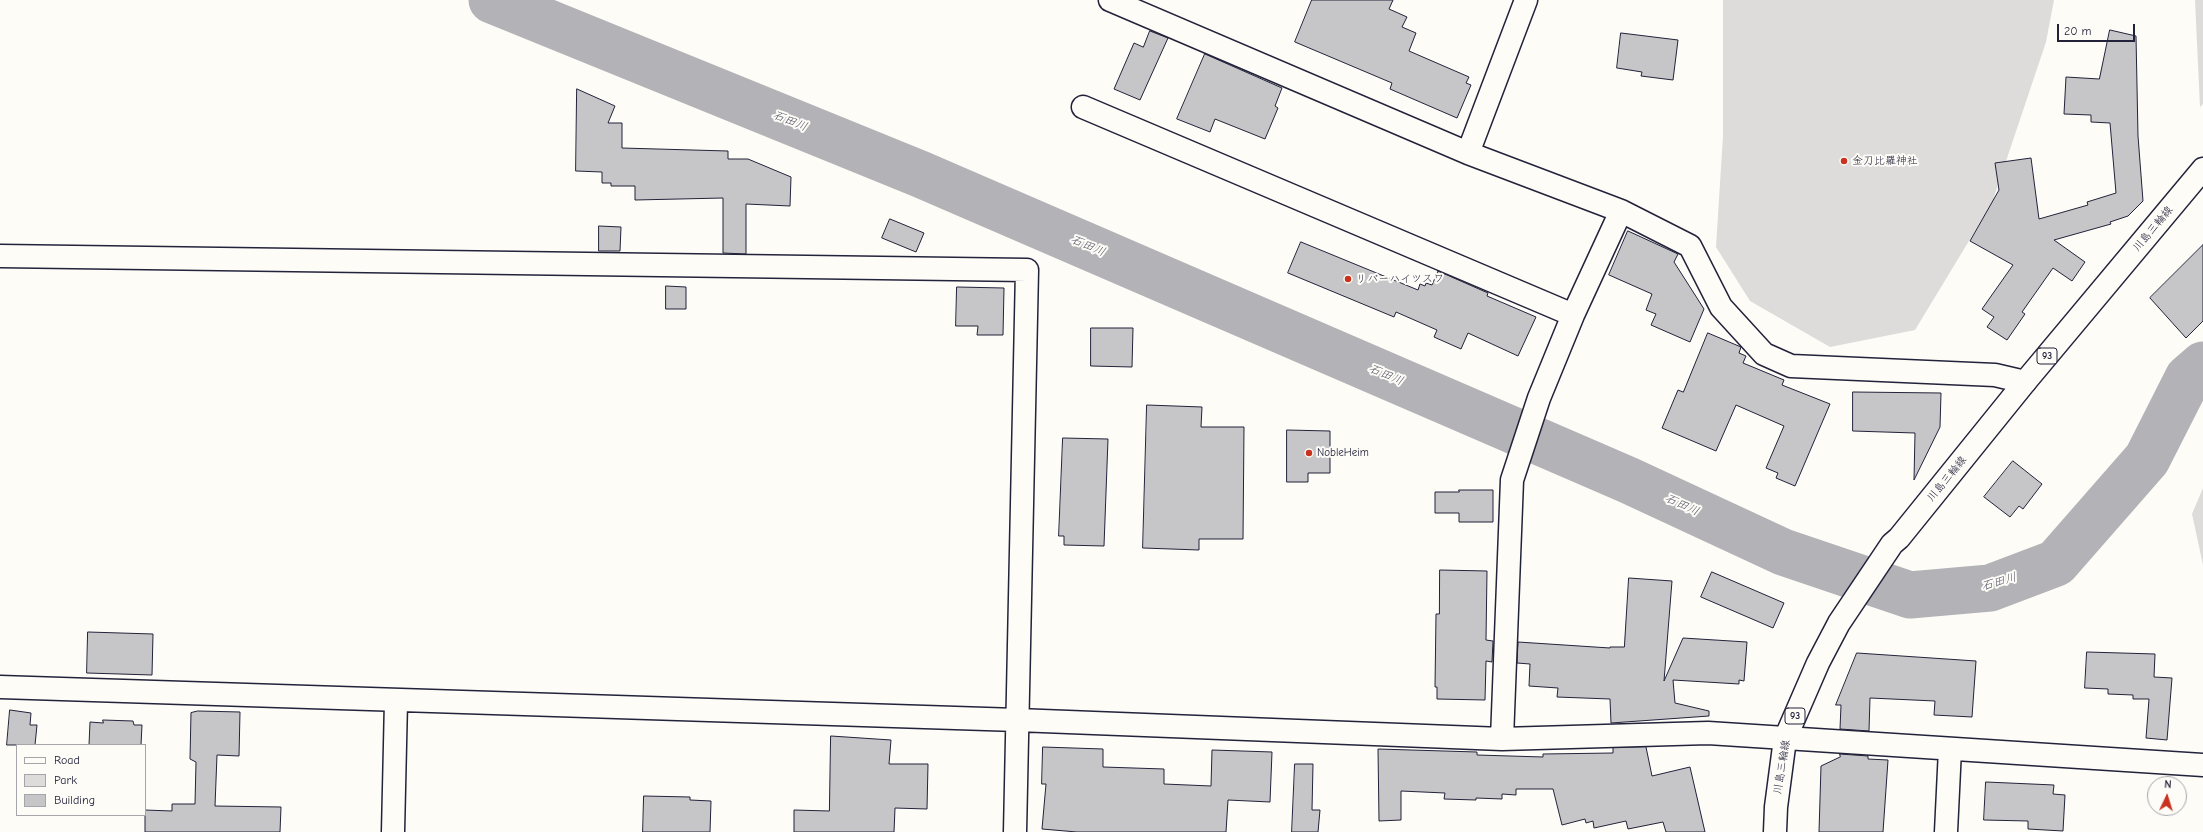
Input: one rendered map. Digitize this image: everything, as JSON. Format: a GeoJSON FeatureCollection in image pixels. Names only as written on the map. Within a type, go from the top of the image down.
{"type":"FeatureCollection","features":[{"type":"Feature","properties":{"kind":"street"},"geometry":{"type":"LineString","coordinates":[[1110,0],[1468,153],[1621,211],[1690,246],[1721,307],[1764,354],[1791,366],[1995,374],[2025,382]]}},
{"type":"Feature","properties":{"kind":"street"},"geometry":{"type":"LineString","coordinates":[[1468,153],[1526,0]]}},
{"type":"Feature","properties":{"kind":"street"},"geometry":{"type":"LineString","coordinates":[[1083,107],[1573,315]]}},
{"type":"Feature","properties":{"kind":"street","name":"川島三輪線"},"geometry":{"type":"LineString","coordinates":[[1775,832],[1776,807],[1785,739],[1818,663],[1848,609],[1892,544],[1899,538],[2025,382],[2203,169]]}},
{"type":"Feature","properties":{"kind":"street"},"geometry":{"type":"LineString","coordinates":[[1502,739],[1512,480],[1537,404],[1573,315],[1621,211]]}},
{"type":"Feature","properties":{"kind":"street"},"geometry":{"type":"LineString","coordinates":[[0,256],[1027,270],[1015,832]]}},
{"type":"Feature","properties":{"kind":"street"},"geometry":{"type":"LineString","coordinates":[[0,686],[396,701],[1017,720],[1502,739],[1708,733],[2203,764]]}},
{"type":"Feature","properties":{"kind":"street"},"geometry":{"type":"LineString","coordinates":[[393,832],[396,701]]}},
{"type":"Feature","properties":{"kind":"street"},"geometry":{"type":"LineString","coordinates":[[1946,832],[1950,749]]}},
{"type":"Feature","properties":{"kind":"green space"},"geometry":{"type":"Polygon","coordinates":[[[1723,0],[2054,0],[2046,42],[1992,203],[1915,330],[1830,347],[1750,301],[1716,247],[1723,136],[1723,0]]]}},
{"type":"Feature","properties":{"kind":"green space"},"geometry":{"type":"Polygon","coordinates":[[[2195,0],[2203,0],[2203,104],[2200,107],[2195,0]]]}},
{"type":"Feature","properties":{"kind":"green space"},"geometry":{"type":"Polygon","coordinates":[[[2203,488],[2203,565],[2192,514],[2203,488]]]}},
{"type":"Feature","properties":{"kind":"building"},"geometry":{"type":"Polygon","coordinates":[[[1312,0],[1393,0],[1389,9],[1407,17],[1402,27],[1416,33],[1409,51],[1469,77],[1466,83],[1471,85],[1457,118],[1390,89],[1392,83],[1295,42],[1312,0]]]}},
{"type":"Feature","properties":{"kind":"building"},"geometry":{"type":"Polygon","coordinates":[[[2110,30],[2136,36],[2138,136],[2143,201],[2128,216],[2110,222],[2111,224],[2054,240],[2085,262],[2072,281],[2053,268],[2022,312],[2025,314],[2007,340],[1987,327],[1994,317],[1982,309],[2013,265],[1970,241],[1999,190],[1995,163],[2031,158],[2039,219],[2088,205],[2087,202],[2116,193],[2110,123],[2091,122],[2091,115],[2064,114],[2066,77],[2099,79],[2110,30]]]}},
{"type":"Feature","properties":{"kind":"building"},"geometry":{"type":"Polygon","coordinates":[[[1150,31],[1168,38],[1140,100],[1114,89],[1134,43],[1143,47],[1150,31]]]}},
{"type":"Feature","properties":{"kind":"building"},"geometry":{"type":"Polygon","coordinates":[[[1621,33],[1678,40],[1673,80],[1641,76],[1642,72],[1617,68],[1621,33]]]}},
{"type":"Feature","properties":{"kind":"building"},"geometry":{"type":"Polygon","coordinates":[[[1205,54],[1282,88],[1275,106],[1278,108],[1265,139],[1215,119],[1210,132],[1177,119],[1205,54]]]}},
{"type":"Feature","properties":{"kind":"building"},"geometry":{"type":"Polygon","coordinates":[[[577,89],[615,106],[608,123],[622,123],[622,148],[728,151],[728,159],[748,159],[791,177],[790,206],[746,204],[746,254],[723,253],[723,198],[635,200],[635,186],[611,186],[611,183],[602,183],[602,172],[576,171],[577,89]]]}},
{"type":"Feature","properties":{"kind":"building"},"geometry":{"type":"Polygon","coordinates":[[[890,219],[924,233],[916,252],[882,238],[890,219]]]}},
{"type":"Feature","properties":{"kind":"building"},"geometry":{"type":"Polygon","coordinates":[[[599,226],[621,227],[620,251],[599,251],[599,226]]]}},
{"type":"Feature","properties":{"kind":"building"},"geometry":{"type":"Polygon","coordinates":[[[1628,231],[1678,254],[1674,262],[1704,309],[1690,342],[1651,325],[1656,314],[1646,310],[1652,294],[1609,275],[1628,231]]]}},
{"type":"Feature","properties":{"kind":"building"},"geometry":{"type":"Polygon","coordinates":[[[1301,242],[1418,290],[1420,284],[1425,286],[1426,283],[1432,285],[1438,271],[1488,293],[1487,296],[1536,317],[1518,356],[1468,333],[1461,349],[1434,337],[1437,330],[1396,312],[1394,317],[1288,273],[1301,242]]]}},
{"type":"Feature","properties":{"kind":"building"},"geometry":{"type":"Polygon","coordinates":[[[2203,245],[2203,321],[2186,338],[2150,298],[2203,245]]]}},
{"type":"Feature","properties":{"kind":"building"},"geometry":{"type":"Polygon","coordinates":[[[666,286],[686,287],[686,309],[666,309],[666,286]]]}},
{"type":"Feature","properties":{"kind":"building"},"geometry":{"type":"Polygon","coordinates":[[[957,287],[1004,288],[1003,335],[977,335],[978,326],[956,326],[957,287]]]}},
{"type":"Feature","properties":{"kind":"building"},"geometry":{"type":"Polygon","coordinates":[[[1091,328],[1133,328],[1132,367],[1091,366],[1091,328]]]}},
{"type":"Feature","properties":{"kind":"building"},"geometry":{"type":"Polygon","coordinates":[[[1708,333],[1741,347],[1739,353],[1746,356],[1743,363],[1784,380],[1782,385],[1830,404],[1795,486],[1776,478],[1778,473],[1766,468],[1784,426],[1736,405],[1716,451],[1662,428],[1678,390],[1683,392],[1708,333]]]}},
{"type":"Feature","properties":{"kind":"building"},"geometry":{"type":"Polygon","coordinates":[[[1853,392],[1941,393],[1940,427],[1914,480],[1915,433],[1853,431],[1853,392]]]}},
{"type":"Feature","properties":{"kind":"building"},"geometry":{"type":"Polygon","coordinates":[[[1147,405],[1202,407],[1201,427],[1244,427],[1243,539],[1199,539],[1199,550],[1143,548],[1147,405]]]}},
{"type":"Feature","properties":{"kind":"building","name":"NobleHeim"},"geometry":{"type":"Polygon","coordinates":[[[1287,430],[1330,431],[1330,473],[1308,473],[1308,482],[1287,482],[1287,430]]]}},
{"type":"Feature","properties":{"kind":"building"},"geometry":{"type":"Polygon","coordinates":[[[1063,438],[1108,439],[1104,546],[1064,545],[1064,536],[1059,536],[1063,438]]]}},
{"type":"Feature","properties":{"kind":"building"},"geometry":{"type":"Polygon","coordinates":[[[2013,461],[2042,484],[2023,509],[2019,506],[2010,517],[1984,497],[2013,461]]]}},
{"type":"Feature","properties":{"kind":"building"},"geometry":{"type":"Polygon","coordinates":[[[1459,490],[1493,490],[1493,522],[1459,522],[1459,513],[1435,513],[1435,492],[1459,492],[1459,490]]]}},
{"type":"Feature","properties":{"kind":"building"},"geometry":{"type":"Polygon","coordinates":[[[1440,570],[1487,571],[1486,640],[1493,641],[1492,662],[1486,661],[1485,700],[1437,699],[1437,687],[1435,687],[1436,614],[1439,614],[1440,570]]]}},
{"type":"Feature","properties":{"kind":"building"},"geometry":{"type":"Polygon","coordinates":[[[1712,572],[1784,603],[1773,628],[1701,597],[1712,572]]]}},
{"type":"Feature","properties":{"kind":"building"},"geometry":{"type":"Polygon","coordinates":[[[1629,578],[1672,581],[1664,681],[1683,638],[1747,642],[1744,681],[1739,680],[1739,684],[1673,680],[1675,703],[1709,711],[1709,716],[1611,723],[1610,699],[1557,697],[1558,688],[1529,686],[1530,664],[1517,663],[1518,642],[1610,648],[1624,647],[1629,578]]]}},
{"type":"Feature","properties":{"kind":"building"},"geometry":{"type":"Polygon","coordinates":[[[88,632],[153,634],[152,675],[87,673],[88,632]]]}},
{"type":"Feature","properties":{"kind":"building"},"geometry":{"type":"Polygon","coordinates":[[[2087,652],[2155,654],[2154,677],[2172,678],[2167,740],[2146,738],[2149,699],[2133,699],[2133,695],[2108,694],[2108,689],[2085,688],[2087,652]]]}},
{"type":"Feature","properties":{"kind":"building"},"geometry":{"type":"Polygon","coordinates":[[[1857,653],[1976,661],[1972,717],[1934,715],[1935,701],[1870,698],[1869,731],[1840,729],[1841,705],[1836,705],[1857,653]]]}},
{"type":"Feature","properties":{"kind":"building"},"geometry":{"type":"Polygon","coordinates":[[[10,710],[31,713],[30,725],[37,725],[35,744],[7,745],[10,710]]]}},
{"type":"Feature","properties":{"kind":"building"},"geometry":{"type":"Polygon","coordinates":[[[198,711],[240,712],[239,756],[217,755],[215,806],[281,807],[280,832],[145,832],[146,810],[172,811],[172,804],[195,804],[196,762],[190,759],[191,713],[198,711]]]}},
{"type":"Feature","properties":{"kind":"building"},"geometry":{"type":"Polygon","coordinates":[[[103,720],[133,721],[134,725],[142,725],[141,744],[89,744],[90,722],[103,723],[103,720]]]}},
{"type":"Feature","properties":{"kind":"building"},"geometry":{"type":"Polygon","coordinates":[[[831,736],[891,740],[889,764],[928,764],[927,809],[895,808],[894,832],[794,832],[794,810],[829,811],[831,736]]]}},
{"type":"Feature","properties":{"kind":"building"},"geometry":{"type":"Polygon","coordinates":[[[1043,747],[1103,749],[1103,767],[1164,769],[1164,784],[1211,786],[1212,750],[1272,752],[1270,802],[1228,800],[1226,832],[1077,832],[1042,829],[1046,784],[1042,784],[1043,747]]]}},
{"type":"Feature","properties":{"kind":"building"},"geometry":{"type":"Polygon","coordinates":[[[1646,747],[1652,776],[1690,767],[1705,832],[1666,832],[1663,822],[1628,829],[1626,821],[1594,828],[1593,821],[1586,823],[1585,819],[1562,825],[1553,789],[1516,789],[1516,795],[1502,794],[1502,799],[1476,798],[1476,800],[1444,799],[1445,793],[1401,791],[1401,820],[1379,821],[1378,749],[1477,752],[1477,755],[1543,757],[1543,754],[1613,753],[1613,748],[1646,747]]]}},
{"type":"Feature","properties":{"kind":"building"},"geometry":{"type":"Polygon","coordinates":[[[1840,754],[1868,756],[1868,759],[1888,760],[1883,832],[1819,832],[1821,766],[1840,757],[1840,754]]]}},
{"type":"Feature","properties":{"kind":"building"},"geometry":{"type":"Polygon","coordinates":[[[1295,764],[1313,764],[1312,810],[1320,810],[1318,832],[1292,832],[1295,764]]]}},
{"type":"Feature","properties":{"kind":"building"},"geometry":{"type":"Polygon","coordinates":[[[1986,782],[2054,785],[2053,794],[2065,795],[2063,831],[2028,829],[2028,821],[1984,820],[1986,782]]]}},
{"type":"Feature","properties":{"kind":"building"},"geometry":{"type":"Polygon","coordinates":[[[644,796],[690,797],[690,800],[711,801],[710,832],[643,832],[644,796]]]}},
{"type":"Feature","properties":{"kind":"waterway","name":"石田川"},"geometry":{"type":"LineString","coordinates":[[492,0],[920,174],[1628,480],[1783,552],[1910,595],[1990,588],[2056,563],[2147,459],[2188,378],[2203,365]]}},
{"type":"Feature","properties":{"kind":"place","name":"金刀比羅神社"},"geometry":{"type":"Point","coordinates":[1844,161]}},
{"type":"Feature","properties":{"kind":"place","name":"リバーハイツスワ"},"geometry":{"type":"Point","coordinates":[1348,279]}},
{"type":"Feature","properties":{"kind":"place","name":"NobleHeim"},"geometry":{"type":"Point","coordinates":[1309,453]}}]}
